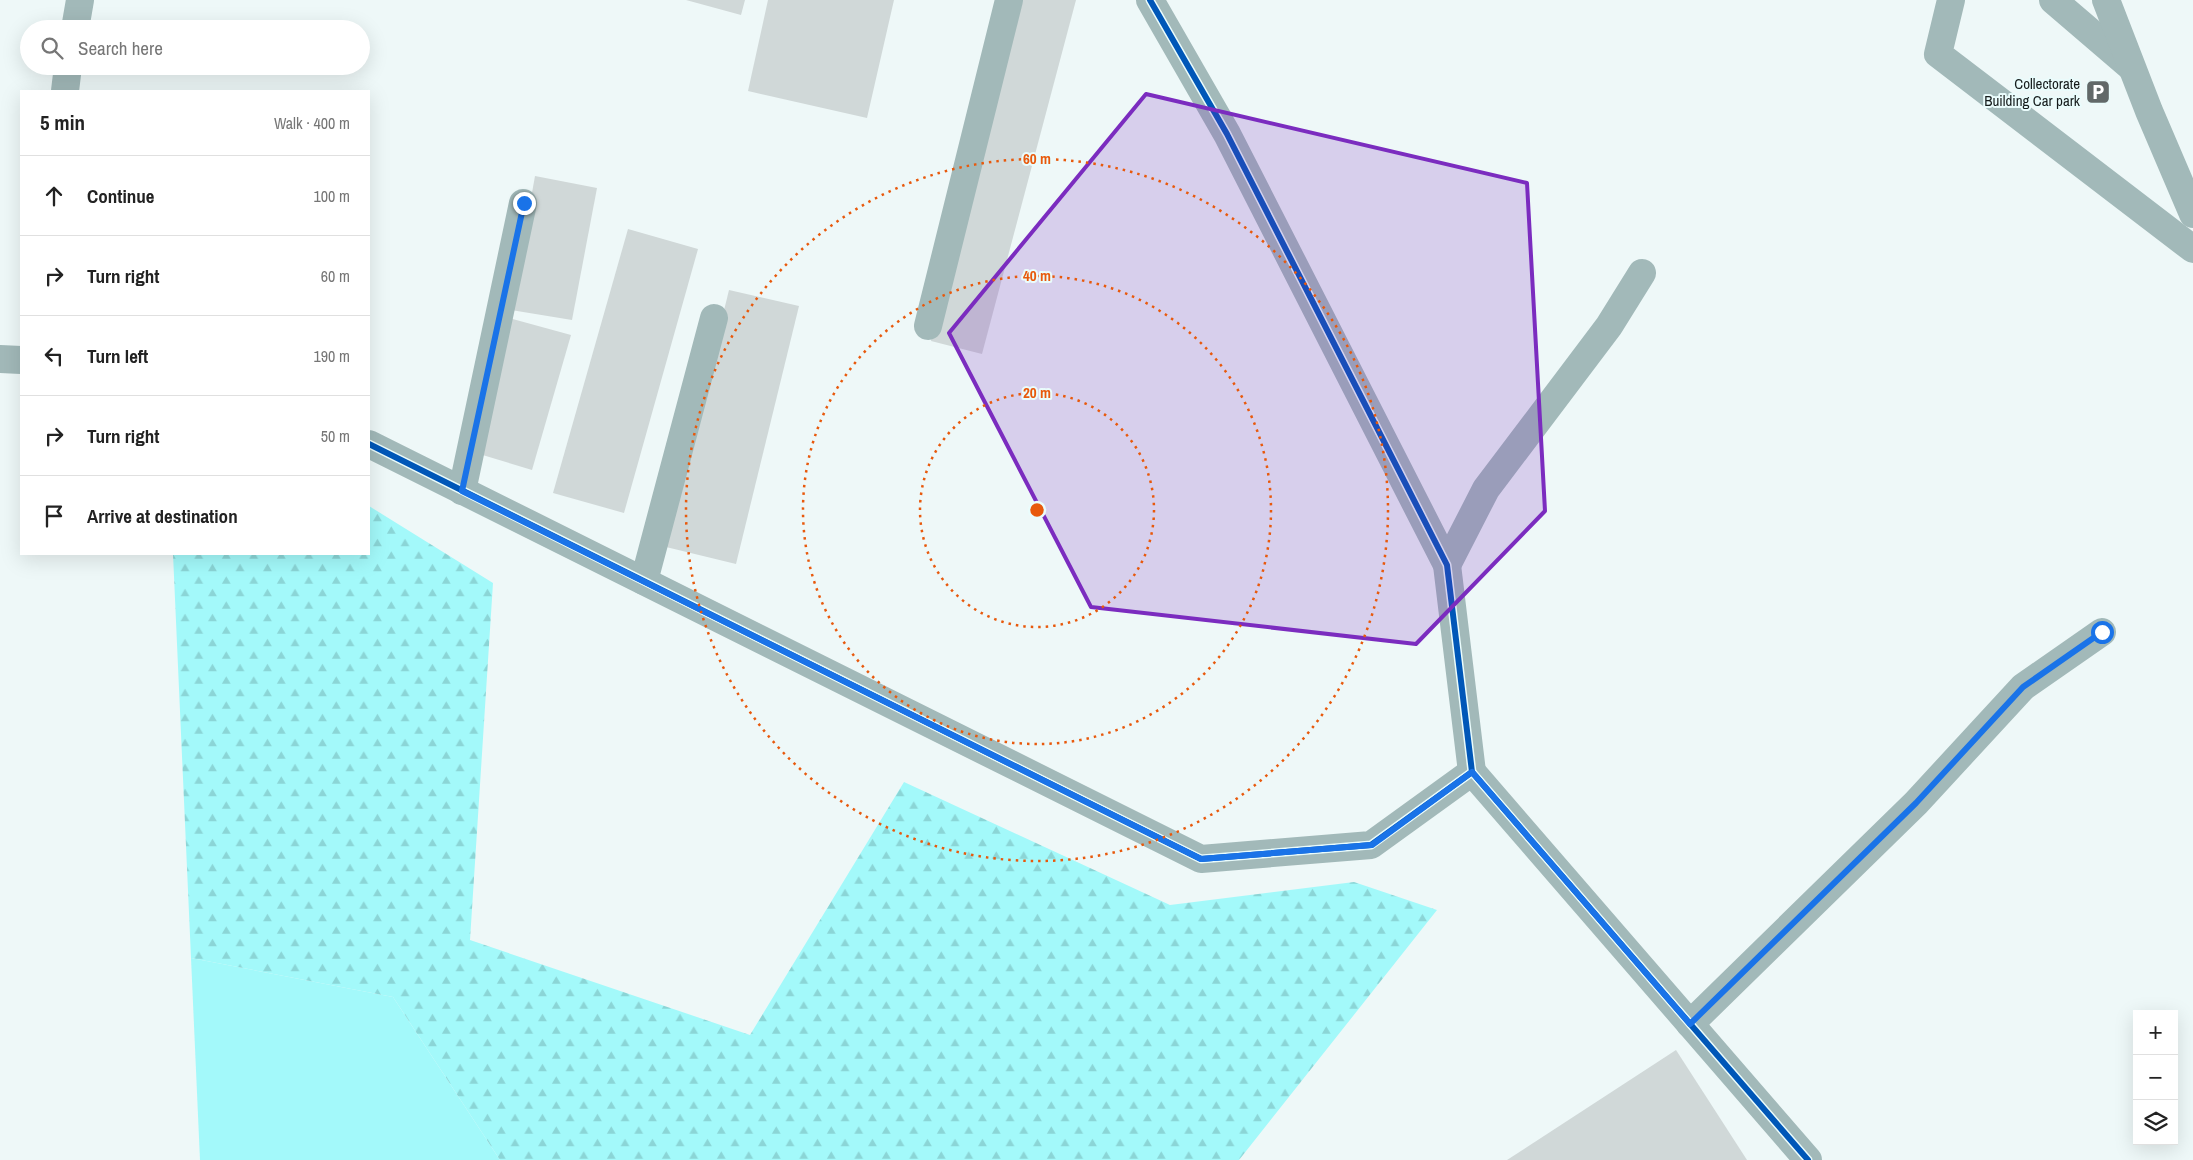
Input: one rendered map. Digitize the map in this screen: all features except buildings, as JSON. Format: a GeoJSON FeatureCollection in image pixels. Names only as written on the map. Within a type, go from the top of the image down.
{"type":"FeatureCollection","features":[{"type":"Feature","properties":{"kind":"street"},"geometry":{"type":"LineString","coordinates":[[77,20],[80,0]]}},
{"type":"Feature","properties":{"kind":"street"},"geometry":{"type":"LineString","coordinates":[[928,326],[1009,0]]}},
{"type":"Feature","properties":{"kind":"street"},"geometry":{"type":"LineString","coordinates":[[1150,0],[1227,134],[1447,565],[1472,772],[1808,1160]]}},
{"type":"Feature","properties":{"kind":"street"},"geometry":{"type":"LineString","coordinates":[[1951,0],[1938,54],[2193,249]]}},
{"type":"Feature","properties":{"kind":"street"},"geometry":{"type":"LineString","coordinates":[[2053,0],[2133,68]]}},
{"type":"Feature","properties":{"kind":"street"},"geometry":{"type":"LineString","coordinates":[[2106,0],[2193,214]]}},
{"type":"Feature","properties":{"kind":"street"},"geometry":{"type":"LineString","coordinates":[[65,90],[67,75]]}},
{"type":"Feature","properties":{"kind":"street"},"geometry":{"type":"LineString","coordinates":[[462,491],[524,203]]}},
{"type":"Feature","properties":{"kind":"street"},"geometry":{"type":"LineString","coordinates":[[1447,565],[1486,489],[1609,326],[1642,273]]}},
{"type":"Feature","properties":{"kind":"street"},"geometry":{"type":"LineString","coordinates":[[644,581],[714,318]]}},
{"type":"Feature","properties":{"kind":"street"},"geometry":{"type":"LineString","coordinates":[[0,359],[20,360]]}},
{"type":"Feature","properties":{"kind":"street"},"geometry":{"type":"LineString","coordinates":[[370,445],[1201,859],[1372,845],[1472,772]]}},
{"type":"Feature","properties":{"kind":"street"},"geometry":{"type":"LineString","coordinates":[[1690,1024],[1916,803],[2023,687],[2102,632]]}},
{"type":"Feature","properties":{"kind":"highlighted area"},"geometry":{"type":"Polygon","coordinates":[[[1146,94],[1527,183],[1545,511],[1416,644],[1091,607],[949,333],[1146,94]]]}},
{"type":"Feature","properties":{"kind":"green space"},"geometry":{"type":"Polygon","coordinates":[[[370,507],[493,583],[470,940],[750,1035],[904,782],[1170,905],[1354,882],[1437,910],[1239,1160],[500,1160],[393,997],[191,958],[173,555],[370,555],[370,507]]]}},
{"type":"Feature","properties":{"kind":"green space"},"geometry":{"type":"Polygon","coordinates":[[[191,958],[393,997],[500,1160],[200,1160],[191,958]]]}},
{"type":"Feature","properties":{"kind":"cycle path"},"geometry":{"type":"LineString","coordinates":[[1150,0],[1227,134],[1447,565],[1472,772]]}},
{"type":"Feature","properties":{"kind":"cycle path"},"geometry":{"type":"LineString","coordinates":[[370,444],[1201,859],[1371,845],[1472,772],[1808,1160]]}},
{"type":"Feature","properties":{"kind":"place","name":"Collectorate Building Car park"},"geometry":{"type":"Point","coordinates":[2098,92]}},
{"type":"Feature","properties":{"kind":"route"},"geometry":{"type":"LineString","coordinates":[[524,203],[462,491],[1201,859],[1372,845],[1472,772],[1690,1024],[1916,803],[2023,687],[2102,632]]}}]}
